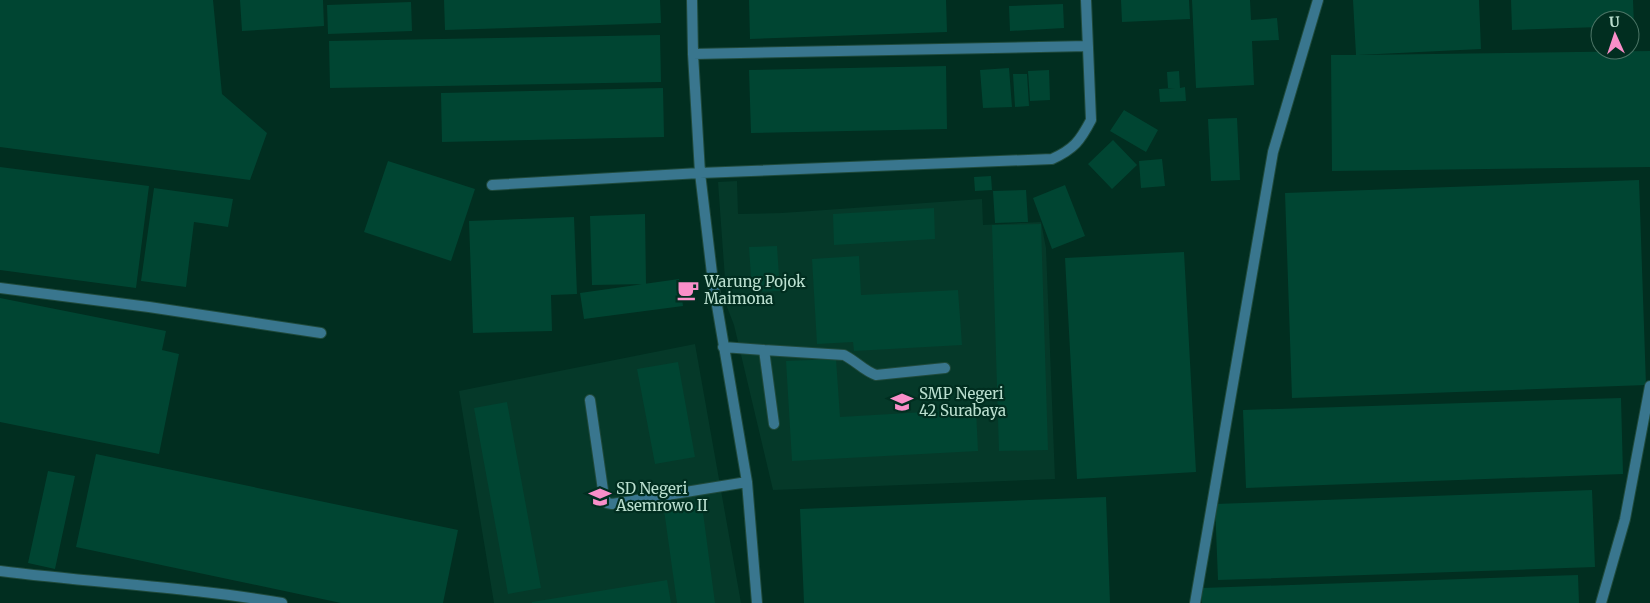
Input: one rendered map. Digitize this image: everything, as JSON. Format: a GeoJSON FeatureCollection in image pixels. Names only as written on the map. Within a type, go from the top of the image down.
{"type":"FeatureCollection","features":[{"type":"Feature","properties":{"kind":"lane"},"geometry":{"type":"LineString","coordinates":[[692,0],[700,173],[723,347],[747,482],[757,603]]}},
{"type":"Feature","properties":{"kind":"lane"},"geometry":{"type":"LineString","coordinates":[[492,185],[700,173],[1052,159],[1071,150],[1083,135],[1091,120],[1086,0]]}},
{"type":"Feature","properties":{"kind":"lane"},"geometry":{"type":"LineString","coordinates":[[1195,603],[1273,152],[1318,0]]}},
{"type":"Feature","properties":{"kind":"lane"},"geometry":{"type":"LineString","coordinates":[[693,54],[1088,46]]}},
{"type":"Feature","properties":{"kind":"lane"},"geometry":{"type":"LineString","coordinates":[[0,288],[149,307],[321,333]]}},
{"type":"Feature","properties":{"kind":"lane"},"geometry":{"type":"LineString","coordinates":[[723,347],[844,355],[854,360],[868,372],[876,375],[945,368]]}},
{"type":"Feature","properties":{"kind":"lane"},"geometry":{"type":"LineString","coordinates":[[764,350],[774,424]]}},
{"type":"Feature","properties":{"kind":"lane"},"geometry":{"type":"LineString","coordinates":[[1601,603],[1625,519],[1650,386]]}},
{"type":"Feature","properties":{"kind":"lane"},"geometry":{"type":"LineString","coordinates":[[590,400],[604,498],[607,502],[612,504],[747,482]]}},
{"type":"Feature","properties":{"kind":"lane"},"geometry":{"type":"LineString","coordinates":[[0,571],[86,582],[209,592],[282,603]]}},
{"type":"Feature","properties":{"kind":"shaded area","name":"SMP Negeri 42 Surabaya"},"geometry":{"type":"Polygon","coordinates":[[[737,181],[738,214],[782,213],[982,199],[983,225],[1041,222],[1046,248],[1055,479],[773,490],[734,325],[727,307],[718,182],[737,181]]]}},
{"type":"Feature","properties":{"kind":"shaded area","name":"SD Negeri Asemrowo II"},"geometry":{"type":"Polygon","coordinates":[[[695,344],[741,603],[494,603],[459,391],[695,344]]]}},
{"type":"Feature","properties":{"kind":"building"},"geometry":{"type":"Polygon","coordinates":[[[0,0],[213,0],[222,94],[267,133],[250,180],[0,147],[0,0]]]}},
{"type":"Feature","properties":{"kind":"building"},"geometry":{"type":"Polygon","coordinates":[[[240,0],[323,0],[324,26],[242,31],[240,0]]]}},
{"type":"Feature","properties":{"kind":"building"},"geometry":{"type":"Polygon","coordinates":[[[444,0],[660,0],[661,23],[445,30],[444,0]]]}},
{"type":"Feature","properties":{"kind":"building"},"geometry":{"type":"Polygon","coordinates":[[[749,0],[946,0],[947,32],[750,39],[749,0]]]}},
{"type":"Feature","properties":{"kind":"building"},"geometry":{"type":"Polygon","coordinates":[[[1121,0],[1189,0],[1190,19],[1122,22],[1121,0]]]}},
{"type":"Feature","properties":{"kind":"building"},"geometry":{"type":"Polygon","coordinates":[[[1192,0],[1250,0],[1251,20],[1277,18],[1279,40],[1252,41],[1254,85],[1196,88],[1192,0]]]}},
{"type":"Feature","properties":{"kind":"building"},"geometry":{"type":"Polygon","coordinates":[[[1353,0],[1479,0],[1481,49],[1358,55],[1590,52],[1590,60],[1640,60],[1640,51],[1650,51],[1650,167],[1332,171],[1331,55],[1356,55],[1353,0]]]}},
{"type":"Feature","properties":{"kind":"building"},"geometry":{"type":"Polygon","coordinates":[[[1511,0],[1633,0],[1633,10],[1590,10],[1590,27],[1512,30],[1511,0]]]}},
{"type":"Feature","properties":{"kind":"building"},"geometry":{"type":"Polygon","coordinates":[[[411,2],[412,31],[328,34],[327,5],[411,2]]]}},
{"type":"Feature","properties":{"kind":"building"},"geometry":{"type":"Polygon","coordinates":[[[1063,4],[1064,28],[1010,31],[1009,6],[1063,4]]]}},
{"type":"Feature","properties":{"kind":"building"},"geometry":{"type":"Polygon","coordinates":[[[660,35],[661,82],[330,88],[329,41],[660,35]]]}},
{"type":"Feature","properties":{"kind":"building"},"geometry":{"type":"Polygon","coordinates":[[[946,66],[947,129],[751,133],[749,70],[946,66]]]}},
{"type":"Feature","properties":{"kind":"building"},"geometry":{"type":"Polygon","coordinates":[[[1009,68],[1012,107],[983,108],[980,70],[1009,68]]]}},
{"type":"Feature","properties":{"kind":"building"},"geometry":{"type":"Polygon","coordinates":[[[1049,70],[1050,100],[1030,101],[1028,71],[1049,70]]]}},
{"type":"Feature","properties":{"kind":"building"},"geometry":{"type":"Polygon","coordinates":[[[1179,71],[1180,88],[1185,87],[1186,101],[1160,102],[1159,89],[1175,88],[1168,88],[1167,72],[1179,71]]]}},
{"type":"Feature","properties":{"kind":"building"},"geometry":{"type":"Polygon","coordinates":[[[1013,74],[1027,74],[1029,106],[1015,107],[1013,74]]]}},
{"type":"Feature","properties":{"kind":"building"},"geometry":{"type":"Polygon","coordinates":[[[663,88],[664,137],[442,142],[441,93],[663,88]]]}},
{"type":"Feature","properties":{"kind":"building"},"geometry":{"type":"Polygon","coordinates":[[[1124,110],[1158,130],[1146,152],[1110,131],[1124,110]]]}},
{"type":"Feature","properties":{"kind":"building"},"geometry":{"type":"Polygon","coordinates":[[[1237,118],[1240,180],[1211,181],[1208,119],[1237,118]]]}},
{"type":"Feature","properties":{"kind":"building"},"geometry":{"type":"Polygon","coordinates":[[[1113,140],[1137,165],[1112,189],[1088,164],[1113,140]]]}},
{"type":"Feature","properties":{"kind":"building"},"geometry":{"type":"Polygon","coordinates":[[[1162,159],[1165,186],[1141,188],[1139,161],[1162,159]]]}},
{"type":"Feature","properties":{"kind":"building"},"geometry":{"type":"Polygon","coordinates":[[[388,161],[475,189],[451,261],[364,232],[388,161]]]}},
{"type":"Feature","properties":{"kind":"building"},"geometry":{"type":"Polygon","coordinates":[[[0,167],[149,186],[136,288],[0,270],[0,167]]]}},
{"type":"Feature","properties":{"kind":"building"},"geometry":{"type":"Polygon","coordinates":[[[991,176],[992,190],[975,191],[974,177],[991,176]]]}},
{"type":"Feature","properties":{"kind":"building"},"geometry":{"type":"Polygon","coordinates":[[[1639,180],[1646,385],[1292,398],[1285,193],[1639,180]]]}},
{"type":"Feature","properties":{"kind":"building"},"geometry":{"type":"Polygon","coordinates":[[[1065,185],[1085,236],[1052,249],[1033,198],[1065,185]]]}},
{"type":"Feature","properties":{"kind":"building"},"geometry":{"type":"Polygon","coordinates":[[[154,188],[233,199],[228,227],[194,222],[186,287],[141,281],[154,188]]]}},
{"type":"Feature","properties":{"kind":"building"},"geometry":{"type":"Polygon","coordinates":[[[1026,190],[1028,222],[995,223],[993,191],[1026,190]]]}},
{"type":"Feature","properties":{"kind":"building"},"geometry":{"type":"Polygon","coordinates":[[[934,208],[935,239],[834,245],[833,214],[934,208]]]}},
{"type":"Feature","properties":{"kind":"building"},"geometry":{"type":"Polygon","coordinates":[[[645,214],[646,284],[592,285],[590,216],[645,214]]]}},
{"type":"Feature","properties":{"kind":"building"},"geometry":{"type":"Polygon","coordinates":[[[574,217],[577,294],[551,295],[552,331],[473,333],[469,221],[574,217]]]}},
{"type":"Feature","properties":{"kind":"building"},"geometry":{"type":"Polygon","coordinates":[[[1041,224],[1048,450],[999,451],[992,225],[1041,224]]]}},
{"type":"Feature","properties":{"kind":"building"},"geometry":{"type":"Polygon","coordinates":[[[777,246],[780,291],[752,292],[749,247],[777,246]]]}},
{"type":"Feature","properties":{"kind":"building"},"geometry":{"type":"Polygon","coordinates":[[[1184,252],[1196,472],[1077,479],[1065,258],[1184,252]]]}},
{"type":"Feature","properties":{"kind":"building"},"geometry":{"type":"Polygon","coordinates":[[[859,256],[861,295],[958,290],[962,345],[854,351],[853,342],[817,344],[812,259],[859,256]]]}},
{"type":"Feature","properties":{"kind":"building"},"geometry":{"type":"Polygon","coordinates":[[[679,279],[683,306],[584,319],[580,293],[679,279]]]}},
{"type":"Feature","properties":{"kind":"building"},"geometry":{"type":"Polygon","coordinates":[[[0,298],[166,331],[162,350],[179,354],[159,454],[0,422],[0,298]]]}},
{"type":"Feature","properties":{"kind":"building"},"geometry":{"type":"Polygon","coordinates":[[[836,359],[840,417],[976,409],[978,451],[792,461],[786,361],[836,359]]]}},
{"type":"Feature","properties":{"kind":"building"},"geometry":{"type":"Polygon","coordinates":[[[678,362],[695,457],[655,464],[637,369],[678,362]]]}},
{"type":"Feature","properties":{"kind":"building"},"geometry":{"type":"Polygon","coordinates":[[[1621,398],[1623,474],[1246,488],[1243,410],[1621,398]]]}},
{"type":"Feature","properties":{"kind":"building"},"geometry":{"type":"Polygon","coordinates":[[[507,402],[541,588],[508,594],[474,408],[507,402]]]}},
{"type":"Feature","properties":{"kind":"building"},"geometry":{"type":"Polygon","coordinates":[[[96,454],[458,530],[443,603],[341,603],[76,547],[96,454]]]}},
{"type":"Feature","properties":{"kind":"building"},"geometry":{"type":"Polygon","coordinates":[[[48,471],[75,476],[55,569],[28,563],[48,471]]]}},
{"type":"Feature","properties":{"kind":"building"},"geometry":{"type":"Polygon","coordinates":[[[1592,490],[1595,567],[1218,580],[1215,504],[1592,490]]]}},
{"type":"Feature","properties":{"kind":"building"},"geometry":{"type":"Polygon","coordinates":[[[1106,497],[1110,603],[804,603],[800,509],[1106,497]]]}},
{"type":"Feature","properties":{"kind":"building"},"geometry":{"type":"Polygon","coordinates":[[[702,505],[715,603],[677,603],[664,510],[702,505]]]}},
{"type":"Feature","properties":{"kind":"building"},"geometry":{"type":"Polygon","coordinates":[[[1578,575],[1579,603],[1202,603],[1202,588],[1578,575]]]}},
{"type":"Feature","properties":{"kind":"building"},"geometry":{"type":"Polygon","coordinates":[[[667,580],[671,603],[532,603],[532,602],[667,580]]]}},
{"type":"Feature","properties":{"kind":"place","name":"Warung Pojok Maimona"},"geometry":{"type":"Point","coordinates":[688,290]}},
{"type":"Feature","properties":{"kind":"place","name":"SMP Negeri 42 Surabaya"},"geometry":{"type":"Point","coordinates":[902,402]}},
{"type":"Feature","properties":{"kind":"place","name":"SD Negeri Asemrowo II"},"geometry":{"type":"Point","coordinates":[600,497]}}]}
